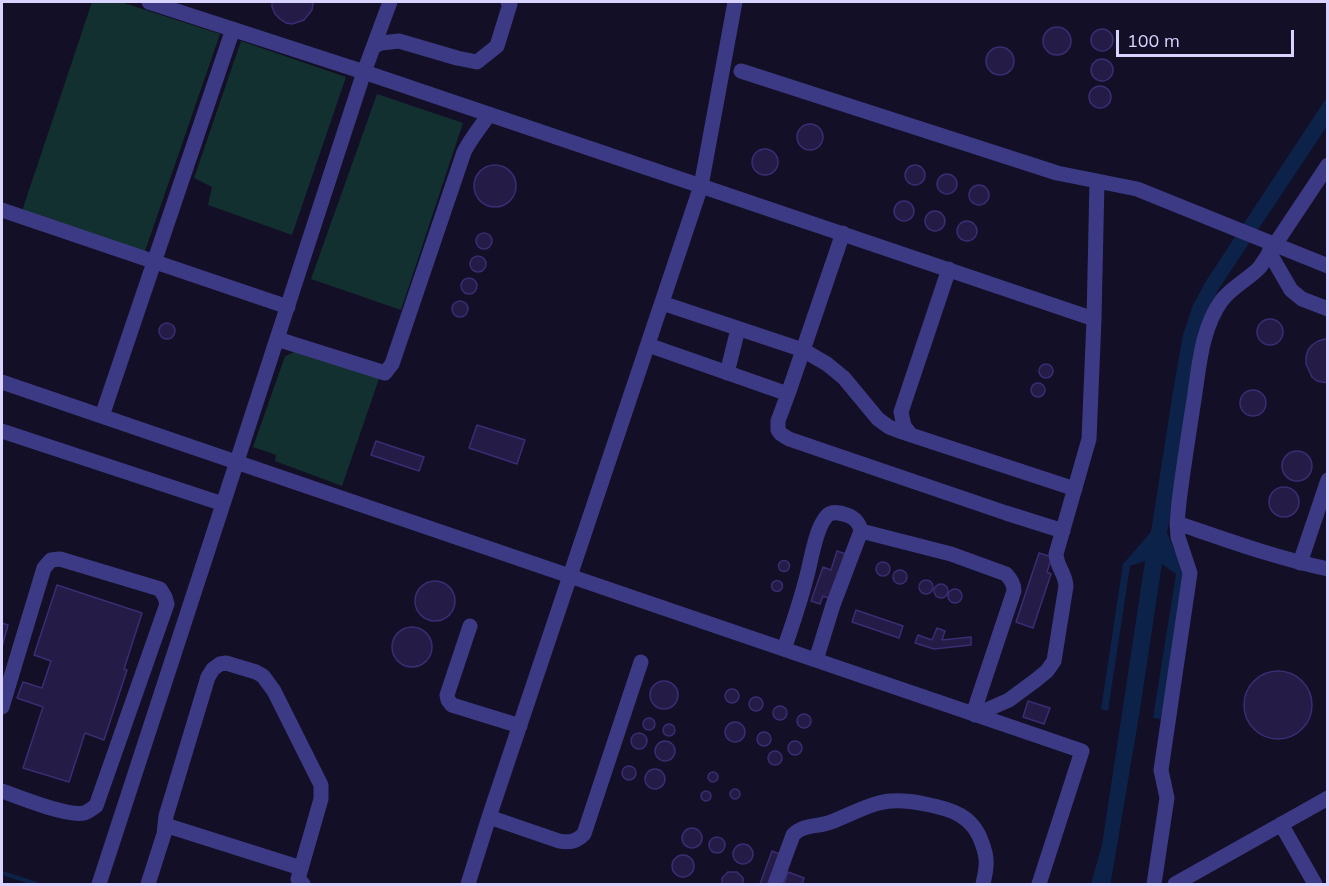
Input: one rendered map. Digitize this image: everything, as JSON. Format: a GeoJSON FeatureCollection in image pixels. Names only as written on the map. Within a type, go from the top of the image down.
{"type":"FeatureCollection","features":[{"type":"Feature","properties":{"kind":"lane"},"geometry":{"type":"LineString","coordinates":[[149,2],[364,72],[1094,319]]}},
{"type":"Feature","properties":{"kind":"lane"},"geometry":{"type":"LineString","coordinates":[[99,885],[364,72],[390,2]]}},
{"type":"Feature","properties":{"kind":"lane"},"geometry":{"type":"LineString","coordinates":[[374,46],[399,41],[477,62],[497,46],[510,4],[508,2]]}},
{"type":"Feature","properties":{"kind":"lane"},"geometry":{"type":"LineString","coordinates":[[468,885],[701,186],[735,2]]}},
{"type":"Feature","properties":{"kind":"lane"},"geometry":{"type":"LineString","coordinates":[[102,416],[232,29]]}},
{"type":"Feature","properties":{"kind":"lane"},"geometry":{"type":"LineString","coordinates":[[741,71],[1057,173],[1137,189],[1230,225],[1272,246],[1328,266]]}},
{"type":"Feature","properties":{"kind":"lane"},"geometry":{"type":"LineString","coordinates":[[277,339],[385,373],[392,364],[464,152],[489,114]]}},
{"type":"Feature","properties":{"kind":"lane"},"geometry":{"type":"LineString","coordinates":[[1154,885],[1167,798],[1161,770],[1190,573],[1180,546],[1177,523],[1203,344],[1212,318],[1222,301],[1260,267],[1328,165]]}},
{"type":"Feature","properties":{"kind":"lane"},"geometry":{"type":"LineString","coordinates":[[974,714],[1009,700],[1047,671],[1054,661],[1066,586],[1056,554],[1089,439],[1097,181]]}},
{"type":"Feature","properties":{"kind":"lane"},"geometry":{"type":"LineString","coordinates":[[2,210],[288,307]]}},
{"type":"Feature","properties":{"kind":"lane"},"geometry":{"type":"LineString","coordinates":[[843,233],[778,421],[777,430],[789,439],[1063,531]]}},
{"type":"Feature","properties":{"kind":"lane"},"geometry":{"type":"LineString","coordinates":[[1272,246],[1291,290],[1302,299],[1328,309]]}},
{"type":"Feature","properties":{"kind":"lane"},"geometry":{"type":"LineString","coordinates":[[911,435],[904,426],[902,412],[949,269]]}},
{"type":"Feature","properties":{"kind":"lane"},"geometry":{"type":"LineString","coordinates":[[662,303],[803,350],[827,364],[844,378],[878,419],[889,427],[1075,489]]}},
{"type":"Feature","properties":{"kind":"lane"},"geometry":{"type":"LineString","coordinates":[[727,373],[738,329]]}},
{"type":"Feature","properties":{"kind":"lane"},"geometry":{"type":"LineString","coordinates":[[648,345],[788,394]]}},
{"type":"Feature","properties":{"kind":"lane"},"geometry":{"type":"LineString","coordinates":[[2,382],[1082,752],[1039,885]]}},
{"type":"Feature","properties":{"kind":"lane"},"geometry":{"type":"LineString","coordinates":[[2,431],[223,504]]}},
{"type":"Feature","properties":{"kind":"lane"},"geometry":{"type":"LineString","coordinates":[[1300,563],[1328,480]]}},
{"type":"Feature","properties":{"kind":"lane"},"geometry":{"type":"LineString","coordinates":[[784,649],[806,581],[815,542],[826,515],[840,513],[859,523],[861,531],[833,605],[816,660]]}},
{"type":"Feature","properties":{"kind":"lane"},"geometry":{"type":"LineString","coordinates":[[1177,523],[1252,549],[1328,569]]}},
{"type":"Feature","properties":{"kind":"lane"},"geometry":{"type":"LineString","coordinates":[[861,531],[951,554],[1006,574],[1011,579],[1014,591],[974,714]]}},
{"type":"Feature","properties":{"kind":"lane"},"geometry":{"type":"LineString","coordinates":[[2,707],[44,568],[51,560],[60,559],[160,589],[167,604],[96,806],[85,813],[75,814],[2,791]]}},
{"type":"Feature","properties":{"kind":"lane"},"geometry":{"type":"LineString","coordinates":[[470,626],[447,695],[448,700],[452,705],[520,726]]}},
{"type":"Feature","properties":{"kind":"lane"},"geometry":{"type":"LineString","coordinates":[[489,817],[559,842],[574,842],[584,834],[641,662]]}},
{"type":"Feature","properties":{"kind":"lane"},"geometry":{"type":"LineString","coordinates":[[148,885],[164,834],[166,816],[208,677],[213,669],[226,663],[263,676],[274,691],[321,784],[321,799],[298,879],[303,885]]}},
{"type":"Feature","properties":{"kind":"lane"},"geometry":{"type":"LineString","coordinates":[[1175,885],[1328,798]]}},
{"type":"Feature","properties":{"kind":"lane"},"geometry":{"type":"LineString","coordinates":[[775,885],[789,842],[797,830],[828,823],[879,803],[903,801],[940,807],[956,813],[976,828],[985,850],[987,864],[983,885]]}},
{"type":"Feature","properties":{"kind":"lane"},"geometry":{"type":"LineString","coordinates":[[1281,824],[1315,885]]}},
{"type":"Feature","properties":{"kind":"lane"},"geometry":{"type":"LineString","coordinates":[[165,825],[301,868]]}},
{"type":"Feature","properties":{"kind":"green space"},"geometry":{"type":"Polygon","coordinates":[[[92,2],[121,2],[220,34],[144,254],[22,211],[92,2]]]}},
{"type":"Feature","properties":{"kind":"green space"},"geometry":{"type":"Polygon","coordinates":[[[241,41],[346,77],[292,235],[208,205],[212,187],[194,178],[241,41]]]}},
{"type":"Feature","properties":{"kind":"green space"},"geometry":{"type":"Polygon","coordinates":[[[377,94],[463,123],[401,310],[311,279],[377,94]]]}},
{"type":"Feature","properties":{"kind":"green space"},"geometry":{"type":"Polygon","coordinates":[[[300,350],[380,376],[342,486],[275,461],[276,455],[253,447],[285,356],[300,350]]]}},
{"type":"Feature","properties":{"kind":"water"},"geometry":{"type":"Polygon","coordinates":[[[1327,97],[1327,126],[1218,290],[1208,311],[1190,388],[1167,533],[1184,574],[1161,719],[1153,718],[1176,574],[1162,564],[1111,881],[1110,884],[1091,884],[1102,845],[1145,561],[1130,566],[1108,711],[1101,709],[1123,564],[1151,532],[1183,335],[1193,305],[1206,281],[1327,97]]]}},
{"type":"Feature","properties":{"kind":"building"},"geometry":{"type":"Polygon","coordinates":[[[272,2],[313,3],[312,10],[304,20],[292,24],[286,23],[275,14],[272,2]]]}},
{"type":"Feature","properties":{"kind":"building"},"geometry":{"type":"Polygon","coordinates":[[[1057,27],[1067,31],[1071,41],[1067,51],[1057,55],[1047,51],[1043,41],[1047,31],[1057,27]]]}},
{"type":"Feature","properties":{"kind":"building"},"geometry":{"type":"Polygon","coordinates":[[[1102,29],[1110,32],[1113,40],[1110,48],[1102,51],[1094,48],[1091,40],[1094,32],[1102,29]]]}},
{"type":"Feature","properties":{"kind":"building"},"geometry":{"type":"Polygon","coordinates":[[[1000,47],[1010,51],[1014,61],[1010,71],[1000,75],[990,71],[986,61],[990,51],[1000,47]]]}},
{"type":"Feature","properties":{"kind":"building"},"geometry":{"type":"Polygon","coordinates":[[[1102,59],[1110,62],[1113,70],[1110,78],[1102,81],[1094,78],[1091,70],[1094,62],[1102,59]]]}},
{"type":"Feature","properties":{"kind":"building"},"geometry":{"type":"Polygon","coordinates":[[[1100,86],[1108,89],[1111,97],[1108,105],[1100,108],[1092,105],[1089,97],[1092,89],[1100,86]]]}},
{"type":"Feature","properties":{"kind":"building"},"geometry":{"type":"Polygon","coordinates":[[[810,124],[819,128],[823,137],[819,146],[810,150],[801,146],[797,137],[801,128],[810,124]]]}},
{"type":"Feature","properties":{"kind":"building"},"geometry":{"type":"Polygon","coordinates":[[[765,149],[774,153],[778,162],[774,171],[765,175],[756,171],[752,162],[756,153],[765,149]]]}},
{"type":"Feature","properties":{"kind":"building"},"geometry":{"type":"Polygon","coordinates":[[[495,165],[510,171],[516,186],[510,201],[495,207],[480,201],[474,186],[480,171],[495,165]]]}},
{"type":"Feature","properties":{"kind":"building"},"geometry":{"type":"Polygon","coordinates":[[[915,165],[922,168],[925,175],[922,182],[915,185],[908,182],[905,175],[908,168],[915,165]]]}},
{"type":"Feature","properties":{"kind":"building"},"geometry":{"type":"Polygon","coordinates":[[[947,174],[954,177],[957,184],[954,191],[947,194],[940,191],[937,184],[940,177],[947,174]]]}},
{"type":"Feature","properties":{"kind":"building"},"geometry":{"type":"Polygon","coordinates":[[[979,185],[986,188],[989,195],[986,202],[979,205],[972,202],[969,195],[972,188],[979,185]]]}},
{"type":"Feature","properties":{"kind":"building"},"geometry":{"type":"Polygon","coordinates":[[[904,201],[911,204],[914,211],[911,218],[904,221],[897,218],[894,211],[897,204],[904,201]]]}},
{"type":"Feature","properties":{"kind":"building"},"geometry":{"type":"Polygon","coordinates":[[[935,211],[942,214],[945,221],[942,228],[935,231],[928,228],[925,221],[928,214],[935,211]]]}},
{"type":"Feature","properties":{"kind":"building"},"geometry":{"type":"Polygon","coordinates":[[[967,221],[974,224],[977,231],[974,238],[967,241],[960,238],[957,231],[960,224],[967,221]]]}},
{"type":"Feature","properties":{"kind":"building"},"geometry":{"type":"Polygon","coordinates":[[[481,233],[487,233],[492,241],[490,247],[481,249],[476,244],[476,238],[481,233]]]}},
{"type":"Feature","properties":{"kind":"building"},"geometry":{"type":"Polygon","coordinates":[[[475,256],[481,256],[486,264],[484,270],[475,272],[470,267],[470,261],[475,256]]]}},
{"type":"Feature","properties":{"kind":"building"},"geometry":{"type":"Polygon","coordinates":[[[466,278],[472,278],[477,286],[475,292],[466,294],[461,289],[461,283],[466,278]]]}},
{"type":"Feature","properties":{"kind":"building"},"geometry":{"type":"Polygon","coordinates":[[[457,301],[463,301],[468,309],[466,315],[457,317],[452,312],[452,306],[457,301]]]}},
{"type":"Feature","properties":{"kind":"building"},"geometry":{"type":"Polygon","coordinates":[[[1270,319],[1279,323],[1283,332],[1279,341],[1270,345],[1261,341],[1257,332],[1261,323],[1270,319]]]}},
{"type":"Feature","properties":{"kind":"building"},"geometry":{"type":"Polygon","coordinates":[[[167,323],[173,325],[175,331],[173,337],[167,339],[161,337],[159,331],[161,325],[167,323]]]}},
{"type":"Feature","properties":{"kind":"building"},"geometry":{"type":"Polygon","coordinates":[[[1328,339],[1328,383],[1317,381],[1312,377],[1306,364],[1308,350],[1318,341],[1328,339]]]}},
{"type":"Feature","properties":{"kind":"building"},"geometry":{"type":"Polygon","coordinates":[[[1046,364],[1051,366],[1053,371],[1051,376],[1046,378],[1041,376],[1039,371],[1041,366],[1046,364]]]}},
{"type":"Feature","properties":{"kind":"building"},"geometry":{"type":"Polygon","coordinates":[[[1038,383],[1043,385],[1045,390],[1043,395],[1038,397],[1033,395],[1031,390],[1033,385],[1038,383]]]}},
{"type":"Feature","properties":{"kind":"building"},"geometry":{"type":"Polygon","coordinates":[[[1253,390],[1262,394],[1266,403],[1262,412],[1253,416],[1244,412],[1240,403],[1244,394],[1253,390]]]}},
{"type":"Feature","properties":{"kind":"building"},"geometry":{"type":"Polygon","coordinates":[[[477,425],[525,440],[517,464],[469,448],[477,425]]]}},
{"type":"Feature","properties":{"kind":"building"},"geometry":{"type":"Polygon","coordinates":[[[376,441],[424,457],[419,471],[371,455],[376,441]]]}},
{"type":"Feature","properties":{"kind":"building"},"geometry":{"type":"Polygon","coordinates":[[[1297,451],[1308,455],[1312,466],[1308,477],[1297,481],[1286,477],[1282,466],[1286,455],[1297,451]]]}},
{"type":"Feature","properties":{"kind":"building"},"geometry":{"type":"Polygon","coordinates":[[[1284,487],[1295,491],[1299,502],[1295,513],[1284,517],[1273,513],[1269,502],[1273,491],[1284,487]]]}},
{"type":"Feature","properties":{"kind":"building"},"geometry":{"type":"Polygon","coordinates":[[[837,551],[846,554],[833,600],[823,596],[820,604],[811,601],[823,567],[831,570],[837,551]]]}},
{"type":"Feature","properties":{"kind":"building"},"geometry":{"type":"Polygon","coordinates":[[[1039,553],[1052,557],[1047,572],[1051,574],[1033,628],[1016,622],[1039,553]]]}},
{"type":"Feature","properties":{"kind":"building"},"geometry":{"type":"Polygon","coordinates":[[[784,560],[790,566],[784,572],[778,566],[784,560]]]}},
{"type":"Feature","properties":{"kind":"building"},"geometry":{"type":"Polygon","coordinates":[[[883,562],[888,564],[890,569],[888,574],[883,576],[878,574],[876,569],[878,564],[883,562]]]}},
{"type":"Feature","properties":{"kind":"building"},"geometry":{"type":"Polygon","coordinates":[[[900,570],[905,572],[907,577],[905,582],[900,584],[895,582],[893,577],[895,572],[900,570]]]}},
{"type":"Feature","properties":{"kind":"building"},"geometry":{"type":"Polygon","coordinates":[[[777,580],[783,586],[777,592],[771,586],[777,580]]]}},
{"type":"Feature","properties":{"kind":"building"},"geometry":{"type":"Polygon","coordinates":[[[926,580],[931,582],[933,587],[931,592],[926,594],[921,592],[919,587],[921,582],[926,580]]]}},
{"type":"Feature","properties":{"kind":"building"},"geometry":{"type":"Polygon","coordinates":[[[435,581],[443,582],[449,587],[454,593],[454,609],[449,615],[443,620],[435,621],[427,620],[421,615],[416,609],[415,601],[416,593],[421,587],[427,582],[435,581]]]}},
{"type":"Feature","properties":{"kind":"building"},"geometry":{"type":"Polygon","coordinates":[[[941,584],[946,586],[948,591],[946,596],[941,598],[936,596],[934,591],[936,586],[941,584]]]}},
{"type":"Feature","properties":{"kind":"building"},"geometry":{"type":"Polygon","coordinates":[[[57,585],[142,613],[124,669],[127,670],[104,740],[85,733],[69,782],[23,768],[43,707],[17,698],[23,682],[42,688],[51,661],[34,655],[57,585]]]}},
{"type":"Feature","properties":{"kind":"building"},"geometry":{"type":"Polygon","coordinates":[[[955,589],[960,591],[962,596],[960,601],[955,603],[950,601],[948,596],[950,591],[955,589]]]}},
{"type":"Feature","properties":{"kind":"building"},"geometry":{"type":"Polygon","coordinates":[[[856,610],[903,626],[899,638],[852,622],[856,610]]]}},
{"type":"Feature","properties":{"kind":"building"},"geometry":{"type":"Polygon","coordinates":[[[2,623],[8,625],[2,647],[2,623]]]}},
{"type":"Feature","properties":{"kind":"building"},"geometry":{"type":"Polygon","coordinates":[[[412,627],[420,628],[426,633],[431,639],[431,655],[426,661],[420,666],[412,667],[404,666],[398,661],[393,655],[392,647],[393,639],[398,633],[404,628],[412,627]]]}},
{"type":"Feature","properties":{"kind":"building"},"geometry":{"type":"Polygon","coordinates":[[[937,628],[945,631],[942,640],[971,637],[971,645],[934,649],[915,643],[918,635],[932,640],[937,628]]]}},
{"type":"Feature","properties":{"kind":"building"},"geometry":{"type":"Polygon","coordinates":[[[1278,671],[1291,674],[1302,681],[1309,692],[1312,705],[1309,718],[1302,729],[1291,736],[1278,739],[1265,736],[1254,729],[1247,718],[1244,705],[1247,692],[1254,681],[1265,674],[1278,671]]]}},
{"type":"Feature","properties":{"kind":"building"},"geometry":{"type":"Polygon","coordinates":[[[664,681],[674,685],[678,695],[674,705],[664,709],[654,705],[650,695],[654,685],[664,681]]]}},
{"type":"Feature","properties":{"kind":"building"},"geometry":{"type":"Polygon","coordinates":[[[732,689],[737,691],[739,696],[737,701],[732,703],[727,701],[725,696],[727,691],[732,689]]]}},
{"type":"Feature","properties":{"kind":"building"},"geometry":{"type":"Polygon","coordinates":[[[756,697],[761,699],[763,704],[761,709],[756,711],[751,709],[749,704],[751,699],[756,697]]]}},
{"type":"Feature","properties":{"kind":"building"},"geometry":{"type":"Polygon","coordinates":[[[1028,701],[1050,708],[1044,724],[1023,717],[1028,701]]]}},
{"type":"Feature","properties":{"kind":"building"},"geometry":{"type":"Polygon","coordinates":[[[780,706],[785,708],[787,713],[785,718],[780,720],[775,718],[773,713],[775,708],[780,706]]]}},
{"type":"Feature","properties":{"kind":"building"},"geometry":{"type":"Polygon","coordinates":[[[804,714],[809,716],[811,721],[809,726],[804,728],[799,726],[797,721],[799,716],[804,714]]]}},
{"type":"Feature","properties":{"kind":"building"},"geometry":{"type":"Polygon","coordinates":[[[649,718],[655,724],[649,730],[643,724],[649,718]]]}},
{"type":"Feature","properties":{"kind":"building"},"geometry":{"type":"Polygon","coordinates":[[[735,722],[742,725],[745,732],[742,739],[735,742],[728,739],[725,732],[728,725],[735,722]]]}},
{"type":"Feature","properties":{"kind":"building"},"geometry":{"type":"Polygon","coordinates":[[[669,724],[675,730],[669,736],[663,730],[669,724]]]}},
{"type":"Feature","properties":{"kind":"building"},"geometry":{"type":"Polygon","coordinates":[[[764,732],[769,734],[771,739],[769,744],[764,746],[759,744],[757,739],[759,734],[764,732]]]}},
{"type":"Feature","properties":{"kind":"building"},"geometry":{"type":"Polygon","coordinates":[[[639,733],[647,741],[639,749],[631,741],[639,733]]]}},
{"type":"Feature","properties":{"kind":"building"},"geometry":{"type":"Polygon","coordinates":[[[665,741],[672,744],[675,751],[672,758],[665,761],[658,758],[655,751],[658,744],[665,741]]]}},
{"type":"Feature","properties":{"kind":"building"},"geometry":{"type":"Polygon","coordinates":[[[795,741],[800,743],[802,748],[800,753],[795,755],[790,753],[788,748],[790,743],[795,741]]]}},
{"type":"Feature","properties":{"kind":"building"},"geometry":{"type":"Polygon","coordinates":[[[775,751],[780,753],[782,758],[780,763],[775,765],[770,763],[768,758],[770,753],[775,751]]]}},
{"type":"Feature","properties":{"kind":"building"},"geometry":{"type":"Polygon","coordinates":[[[629,766],[634,768],[636,773],[634,778],[629,780],[624,778],[622,773],[624,768],[629,766]]]}},
{"type":"Feature","properties":{"kind":"building"},"geometry":{"type":"Polygon","coordinates":[[[655,769],[662,772],[665,779],[662,786],[655,789],[648,786],[645,779],[648,772],[655,769]]]}},
{"type":"Feature","properties":{"kind":"building"},"geometry":{"type":"Polygon","coordinates":[[[713,772],[718,777],[713,782],[708,777],[713,772]]]}},
{"type":"Feature","properties":{"kind":"building"},"geometry":{"type":"Polygon","coordinates":[[[735,789],[740,794],[735,799],[730,794],[735,789]]]}},
{"type":"Feature","properties":{"kind":"building"},"geometry":{"type":"Polygon","coordinates":[[[706,791],[711,796],[706,801],[701,796],[706,791]]]}},
{"type":"Feature","properties":{"kind":"building"},"geometry":{"type":"Polygon","coordinates":[[[692,828],[699,831],[702,838],[699,845],[692,848],[685,845],[682,838],[685,831],[692,828]]]}},
{"type":"Feature","properties":{"kind":"building"},"geometry":{"type":"Polygon","coordinates":[[[717,837],[725,845],[717,853],[709,845],[717,837]]]}},
{"type":"Feature","properties":{"kind":"building"},"geometry":{"type":"Polygon","coordinates":[[[743,844],[750,847],[753,854],[750,861],[743,864],[736,861],[733,854],[736,847],[743,844]]]}},
{"type":"Feature","properties":{"kind":"building"},"geometry":{"type":"Polygon","coordinates":[[[772,851],[782,855],[772,884],[760,884],[772,851]]]}},
{"type":"Feature","properties":{"kind":"building"},"geometry":{"type":"Polygon","coordinates":[[[683,855],[691,858],[694,866],[691,874],[683,877],[675,874],[672,866],[675,858],[683,855]]]}},
{"type":"Feature","properties":{"kind":"building"},"geometry":{"type":"Polygon","coordinates":[[[728,872],[737,872],[743,878],[743,884],[722,884],[722,878],[728,872]]]}},
{"type":"Feature","properties":{"kind":"building"},"geometry":{"type":"Polygon","coordinates":[[[788,872],[804,878],[802,884],[784,884],[788,872]]]}},
{"type":"Feature","properties":{"kind":"waterway"},"geometry":{"type":"LineString","coordinates":[[2,873],[37,884]]}}]}
